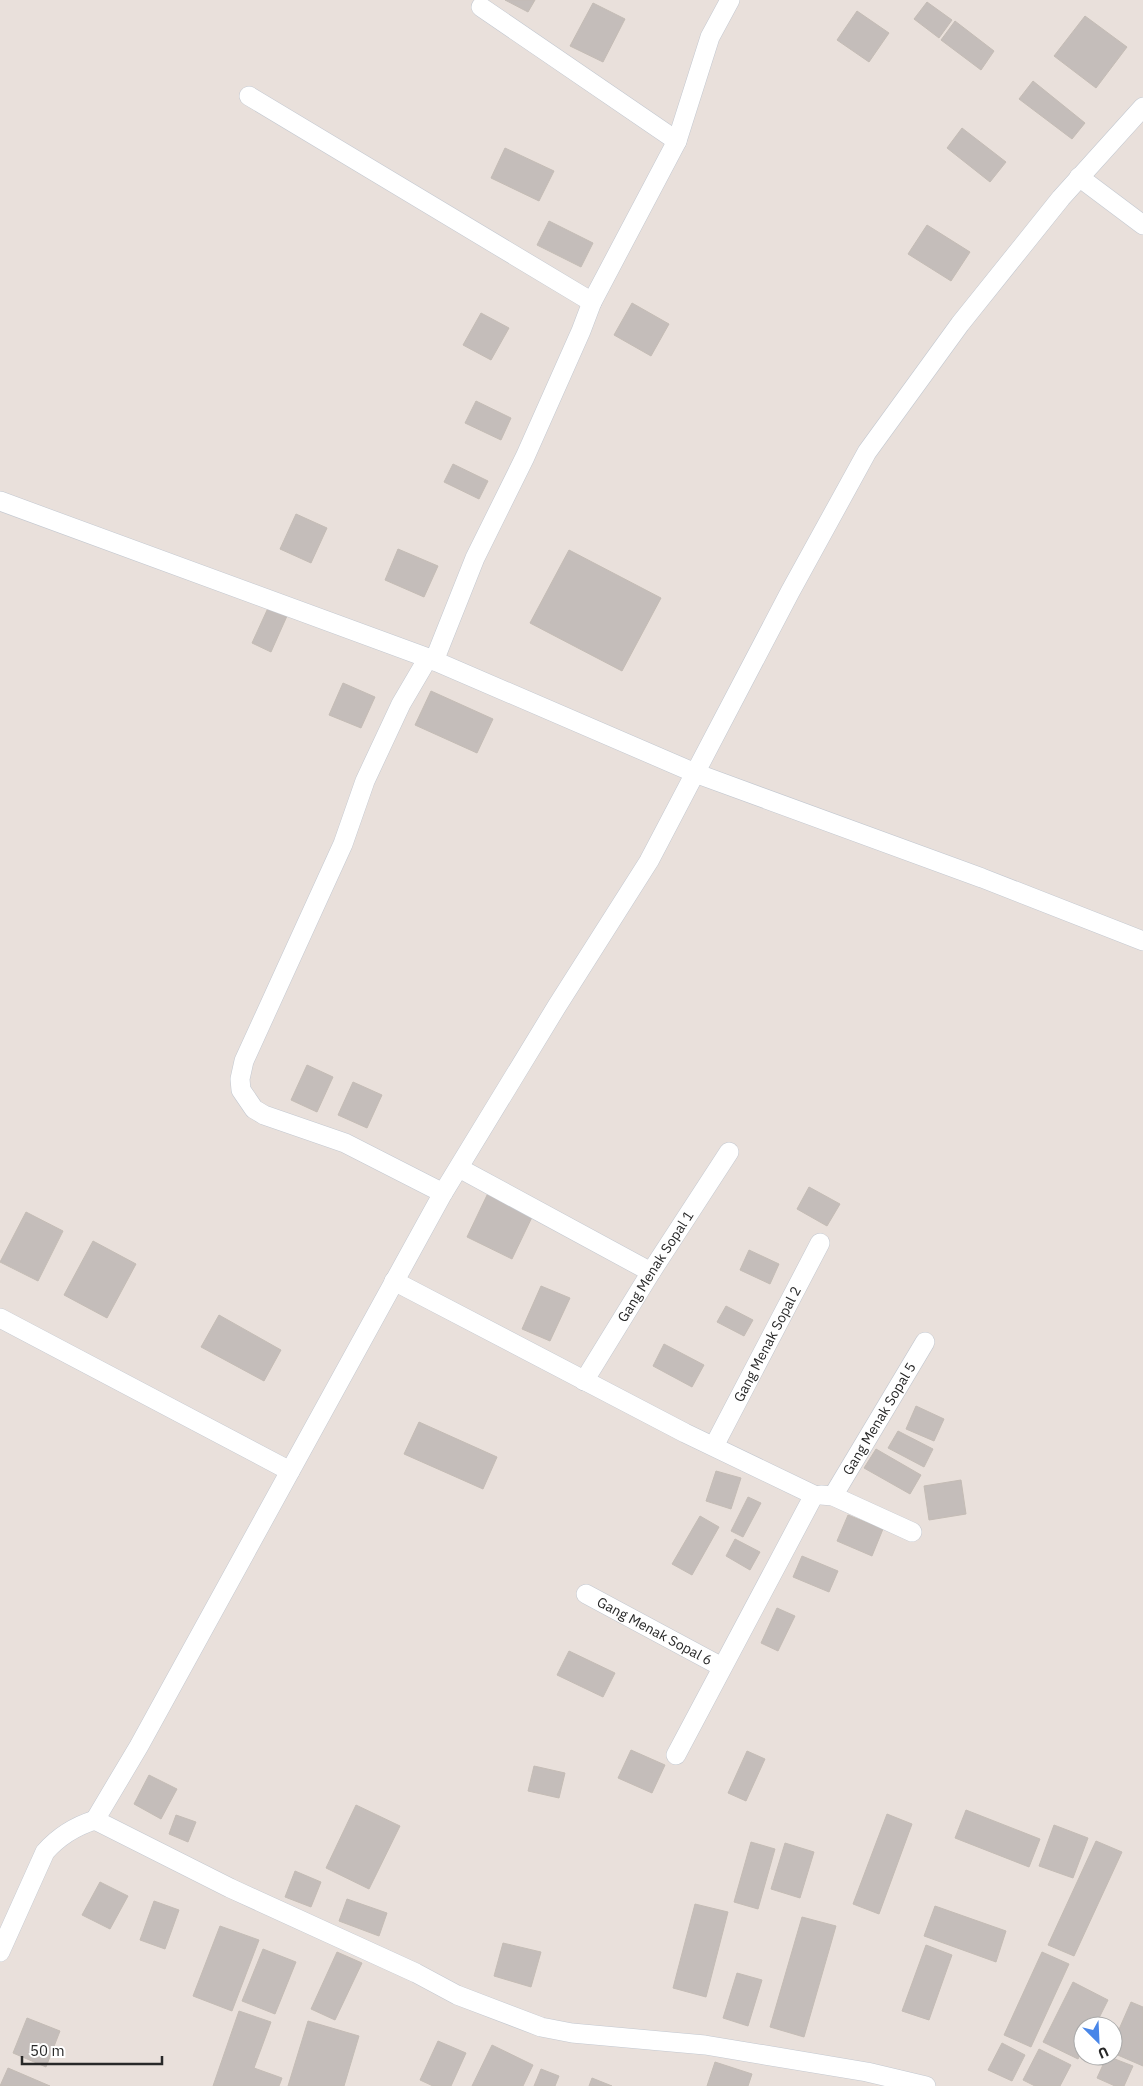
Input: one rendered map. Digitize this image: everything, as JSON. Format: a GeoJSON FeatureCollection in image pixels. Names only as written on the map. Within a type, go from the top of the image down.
{"type":"FeatureCollection","features":[{"type":"Feature","properties":{"kind":"street"},"geometry":{"type":"LineString","coordinates":[[444,1193],[345,1143],[264,1115],[254,1109],[246,1100],[241,1090],[240,1079],[244,1061],[343,844],[365,782],[401,704],[436,650],[475,558],[563,372],[592,302],[677,141],[710,37],[730,0]]}},
{"type":"Feature","properties":{"kind":"street"},"geometry":{"type":"LineString","coordinates":[[481,7],[677,141]]}},
{"type":"Feature","properties":{"kind":"street"},"geometry":{"type":"LineString","coordinates":[[249,96],[592,302]]}},
{"type":"Feature","properties":{"kind":"street"},"geometry":{"type":"LineString","coordinates":[[0,1952],[6,1918],[45,1852],[73,1829],[95,1820],[139,1746],[444,1193],[557,1006],[649,862],[867,452],[960,324],[1079,177],[1143,107]]}},
{"type":"Feature","properties":{"kind":"street"},"geometry":{"type":"LineString","coordinates":[[1079,177],[1143,225]]}},
{"type":"Feature","properties":{"kind":"street"},"geometry":{"type":"LineString","coordinates":[[0,501],[436,650],[695,773],[982,878],[1143,941]]}},
{"type":"Feature","properties":{"kind":"street","name":"Gang Menak Sopal 1"},"geometry":{"type":"LineString","coordinates":[[584,1382],[651,1272],[729,1152]]}},
{"type":"Feature","properties":{"kind":"street"},"geometry":{"type":"LineString","coordinates":[[459,1168],[651,1272]]}},
{"type":"Feature","properties":{"kind":"street","name":"Gang Menak Sopal 2"},"geometry":{"type":"LineString","coordinates":[[714,1446],[820,1243]]}},
{"type":"Feature","properties":{"kind":"street"},"geometry":{"type":"LineString","coordinates":[[394,1281],[584,1382],[814,1495],[833,1496],[912,1532]]}},
{"type":"Feature","properties":{"kind":"street"},"geometry":{"type":"LineString","coordinates":[[0,1318],[290,1471]]}},
{"type":"Feature","properties":{"kind":"street","name":"Gang Menak Sopal 5"},"geometry":{"type":"LineString","coordinates":[[833,1496],[925,1342]]}},
{"type":"Feature","properties":{"kind":"street"},"geometry":{"type":"LineString","coordinates":[[676,1755],[814,1495]]}},
{"type":"Feature","properties":{"kind":"street","name":"Gang Menak Sopal 6"},"geometry":{"type":"LineString","coordinates":[[586,1594],[722,1667]]}},
{"type":"Feature","properties":{"kind":"street"},"geometry":{"type":"LineString","coordinates":[[95,1820],[230,1888],[416,1973],[457,1994],[541,2027],[572,2033],[715,2046],[867,2072],[926,2086]]}},
{"type":"Feature","properties":{"kind":"building"},"geometry":{"type":"Polygon","coordinates":[[[505,0],[535,0],[528,12],[505,0]]]}},
{"type":"Feature","properties":{"kind":"building"},"geometry":{"type":"Polygon","coordinates":[[[927,2],[952,20],[939,38],[914,19],[927,2]]]}},
{"type":"Feature","properties":{"kind":"building"},"geometry":{"type":"Polygon","coordinates":[[[593,3],[625,19],[603,62],[570,46],[593,3]]]}},
{"type":"Feature","properties":{"kind":"building"},"geometry":{"type":"Polygon","coordinates":[[[857,11],[889,33],[869,62],[837,40],[857,11]]]}},
{"type":"Feature","properties":{"kind":"building"},"geometry":{"type":"Polygon","coordinates":[[[1085,16],[1127,47],[1096,88],[1054,56],[1085,16]]]}},
{"type":"Feature","properties":{"kind":"building"},"geometry":{"type":"Polygon","coordinates":[[[955,21],[994,51],[981,70],[941,40],[955,21]]]}},
{"type":"Feature","properties":{"kind":"building"},"geometry":{"type":"Polygon","coordinates":[[[1033,81],[1085,123],[1072,139],[1019,99],[1033,81]]]}},
{"type":"Feature","properties":{"kind":"building"},"geometry":{"type":"Polygon","coordinates":[[[962,128],[1006,162],[990,182],[947,148],[962,128]]]}},
{"type":"Feature","properties":{"kind":"building"},"geometry":{"type":"Polygon","coordinates":[[[505,148],[554,171],[539,201],[491,178],[505,148]]]}},
{"type":"Feature","properties":{"kind":"building"},"geometry":{"type":"Polygon","coordinates":[[[549,221],[593,243],[581,267],[537,245],[549,221]]]}},
{"type":"Feature","properties":{"kind":"building"},"geometry":{"type":"Polygon","coordinates":[[[927,225],[970,252],[951,281],[908,254],[927,225]]]}},
{"type":"Feature","properties":{"kind":"building"},"geometry":{"type":"Polygon","coordinates":[[[632,303],[669,324],[651,356],[614,335],[632,303]]]}},
{"type":"Feature","properties":{"kind":"building"},"geometry":{"type":"Polygon","coordinates":[[[481,313],[509,328],[491,360],[463,345],[481,313]]]}},
{"type":"Feature","properties":{"kind":"building"},"geometry":{"type":"Polygon","coordinates":[[[476,401],[511,418],[501,440],[465,423],[476,401]]]}},
{"type":"Feature","properties":{"kind":"building"},"geometry":{"type":"Polygon","coordinates":[[[453,464],[488,481],[479,499],[444,482],[453,464]]]}},
{"type":"Feature","properties":{"kind":"building"},"geometry":{"type":"Polygon","coordinates":[[[296,514],[327,528],[311,563],[280,549],[296,514]]]}},
{"type":"Feature","properties":{"kind":"building"},"geometry":{"type":"Polygon","coordinates":[[[398,549],[438,566],[424,597],[385,580],[398,549]]]}},
{"type":"Feature","properties":{"kind":"building"},"geometry":{"type":"Polygon","coordinates":[[[569,550],[661,598],[622,671],[530,623],[569,550]]]}},
{"type":"Feature","properties":{"kind":"building"},"geometry":{"type":"Polygon","coordinates":[[[268,608],[287,616],[271,652],[252,643],[268,608]]]}},
{"type":"Feature","properties":{"kind":"building"},"geometry":{"type":"Polygon","coordinates":[[[343,683],[375,697],[361,728],[329,715],[343,683]]]}},
{"type":"Feature","properties":{"kind":"building"},"geometry":{"type":"Polygon","coordinates":[[[431,691],[493,719],[477,753],[415,725],[431,691]]]}},
{"type":"Feature","properties":{"kind":"building"},"geometry":{"type":"Polygon","coordinates":[[[307,1065],[333,1077],[317,1112],[291,1100],[307,1065]]]}},
{"type":"Feature","properties":{"kind":"building"},"geometry":{"type":"Polygon","coordinates":[[[353,1082],[382,1095],[367,1128],[338,1115],[353,1082]]]}},
{"type":"Feature","properties":{"kind":"building"},"geometry":{"type":"Polygon","coordinates":[[[809,1187],[840,1204],[827,1226],[797,1209],[809,1187]]]}},
{"type":"Feature","properties":{"kind":"building"},"geometry":{"type":"Polygon","coordinates":[[[489,1191],[534,1213],[512,1259],[467,1237],[489,1191]]]}},
{"type":"Feature","properties":{"kind":"building"},"geometry":{"type":"Polygon","coordinates":[[[26,1212],[63,1231],[38,1281],[0,1262],[26,1212]]]}},
{"type":"Feature","properties":{"kind":"building"},"geometry":{"type":"Polygon","coordinates":[[[93,1241],[136,1264],[107,1318],[64,1295],[93,1241]]]}},
{"type":"Feature","properties":{"kind":"building"},"geometry":{"type":"Polygon","coordinates":[[[749,1250],[779,1264],[770,1284],[740,1270],[749,1250]]]}},
{"type":"Feature","properties":{"kind":"building"},"geometry":{"type":"Polygon","coordinates":[[[541,1286],[570,1298],[550,1341],[522,1329],[541,1286]]]}},
{"type":"Feature","properties":{"kind":"building"},"geometry":{"type":"Polygon","coordinates":[[[726,1306],[753,1320],[744,1336],[717,1322],[726,1306]]]}},
{"type":"Feature","properties":{"kind":"building"},"geometry":{"type":"Polygon","coordinates":[[[219,1315],[281,1350],[264,1381],[201,1347],[219,1315]]]}},
{"type":"Feature","properties":{"kind":"building"},"geometry":{"type":"Polygon","coordinates":[[[664,1344],[704,1365],[692,1387],[653,1366],[664,1344]]]}},
{"type":"Feature","properties":{"kind":"building"},"geometry":{"type":"Polygon","coordinates":[[[916,1406],[944,1419],[934,1441],[906,1429],[916,1406]]]}},
{"type":"Feature","properties":{"kind":"building"},"geometry":{"type":"Polygon","coordinates":[[[419,1422],[497,1457],[483,1489],[404,1454],[419,1422]]]}},
{"type":"Feature","properties":{"kind":"building"},"geometry":{"type":"Polygon","coordinates":[[[898,1431],[933,1449],[924,1467],[888,1448],[898,1431]]]}},
{"type":"Feature","properties":{"kind":"building"},"geometry":{"type":"Polygon","coordinates":[[[876,1449],[921,1475],[910,1494],[864,1468],[876,1449]]]}},
{"type":"Feature","properties":{"kind":"building"},"geometry":{"type":"Polygon","coordinates":[[[716,1471],[741,1478],[731,1509],[706,1501],[716,1471]]]}},
{"type":"Feature","properties":{"kind":"building"},"geometry":{"type":"Polygon","coordinates":[[[961,1480],[966,1514],[929,1520],[924,1486],[961,1480]]]}},
{"type":"Feature","properties":{"kind":"building"},"geometry":{"type":"Polygon","coordinates":[[[748,1497],[761,1503],[743,1537],[731,1531],[748,1497]]]}},
{"type":"Feature","properties":{"kind":"building"},"geometry":{"type":"Polygon","coordinates":[[[848,1515],[883,1529],[872,1556],[837,1541],[848,1515]]]}},
{"type":"Feature","properties":{"kind":"building"},"geometry":{"type":"Polygon","coordinates":[[[700,1516],[719,1527],[692,1575],[672,1564],[700,1516]]]}},
{"type":"Feature","properties":{"kind":"building"},"geometry":{"type":"Polygon","coordinates":[[[735,1539],[760,1552],[750,1570],[726,1556],[735,1539]]]}},
{"type":"Feature","properties":{"kind":"building"},"geometry":{"type":"Polygon","coordinates":[[[802,1556],[838,1571],[829,1592],[793,1577],[802,1556]]]}},
{"type":"Feature","properties":{"kind":"building"},"geometry":{"type":"Polygon","coordinates":[[[777,1608],[795,1616],[778,1651],[761,1643],[777,1608]]]}},
{"type":"Feature","properties":{"kind":"building"},"geometry":{"type":"Polygon","coordinates":[[[569,1651],[615,1673],[603,1697],[557,1675],[569,1651]]]}},
{"type":"Feature","properties":{"kind":"building"},"geometry":{"type":"Polygon","coordinates":[[[631,1750],[665,1765],[652,1793],[618,1778],[631,1750]]]}},
{"type":"Feature","properties":{"kind":"building"},"geometry":{"type":"Polygon","coordinates":[[[747,1751],[765,1759],[746,1801],[728,1793],[747,1751]]]}},
{"type":"Feature","properties":{"kind":"building"},"geometry":{"type":"Polygon","coordinates":[[[534,1766],[565,1773],[559,1798],[528,1791],[534,1766]]]}},
{"type":"Feature","properties":{"kind":"building"},"geometry":{"type":"Polygon","coordinates":[[[149,1775],[177,1789],[161,1819],[134,1804],[149,1775]]]}},
{"type":"Feature","properties":{"kind":"building"},"geometry":{"type":"Polygon","coordinates":[[[356,1805],[400,1826],[369,1889],[326,1868],[356,1805]]]}},
{"type":"Feature","properties":{"kind":"building"},"geometry":{"type":"Polygon","coordinates":[[[966,1810],[1040,1839],[1029,1867],[955,1838],[966,1810]]]}},
{"type":"Feature","properties":{"kind":"building"},"geometry":{"type":"Polygon","coordinates":[[[887,1814],[912,1824],[879,1914],[853,1904],[887,1814]]]}},
{"type":"Feature","properties":{"kind":"building"},"geometry":{"type":"Polygon","coordinates":[[[176,1815],[196,1822],[188,1842],[169,1834],[176,1815]]]}},
{"type":"Feature","properties":{"kind":"building"},"geometry":{"type":"Polygon","coordinates":[[[1054,1825],[1088,1838],[1073,1878],[1039,1866],[1054,1825]]]}},
{"type":"Feature","properties":{"kind":"building"},"geometry":{"type":"Polygon","coordinates":[[[1096,1841],[1122,1852],[1074,1956],[1048,1945],[1096,1841]]]}},
{"type":"Feature","properties":{"kind":"building"},"geometry":{"type":"Polygon","coordinates":[[[751,1842],[775,1849],[758,1909],[734,1902],[751,1842]]]}},
{"type":"Feature","properties":{"kind":"building"},"geometry":{"type":"Polygon","coordinates":[[[785,1843],[814,1852],[800,1898],[771,1889],[785,1843]]]}},
{"type":"Feature","properties":{"kind":"building"},"geometry":{"type":"Polygon","coordinates":[[[295,1871],[321,1882],[311,1907],[285,1897],[295,1871]]]}},
{"type":"Feature","properties":{"kind":"building"},"geometry":{"type":"Polygon","coordinates":[[[100,1882],[128,1896],[110,1929],[82,1915],[100,1882]]]}},
{"type":"Feature","properties":{"kind":"building"},"geometry":{"type":"Polygon","coordinates":[[[347,1899],[387,1913],[379,1936],[339,1921],[347,1899]]]}},
{"type":"Feature","properties":{"kind":"building"},"geometry":{"type":"Polygon","coordinates":[[[154,1901],[179,1910],[165,1949],[140,1940],[154,1901]]]}},
{"type":"Feature","properties":{"kind":"building"},"geometry":{"type":"Polygon","coordinates":[[[695,1904],[728,1912],[706,1997],[673,1988],[695,1904]]]}},
{"type":"Feature","properties":{"kind":"building"},"geometry":{"type":"Polygon","coordinates":[[[935,1906],[1006,1931],[996,1962],[924,1936],[935,1906]]]}},
{"type":"Feature","properties":{"kind":"building"},"geometry":{"type":"Polygon","coordinates":[[[802,1917],[836,1926],[804,2037],[770,2027],[802,1917]]]}},
{"type":"Feature","properties":{"kind":"building"},"geometry":{"type":"Polygon","coordinates":[[[220,1926],[259,1940],[232,2011],[193,1996],[220,1926]]]}},
{"type":"Feature","properties":{"kind":"building"},"geometry":{"type":"Polygon","coordinates":[[[503,1943],[541,1952],[531,1987],[494,1976],[503,1943]]]}},
{"type":"Feature","properties":{"kind":"building"},"geometry":{"type":"Polygon","coordinates":[[[926,1945],[952,1955],[929,2020],[902,2011],[926,1945]]]}},
{"type":"Feature","properties":{"kind":"building"},"geometry":{"type":"Polygon","coordinates":[[[263,1949],[296,1962],[275,2014],[242,2001],[263,1949]]]}},
{"type":"Feature","properties":{"kind":"building"},"geometry":{"type":"Polygon","coordinates":[[[337,1952],[362,1963],[335,2020],[311,2009],[337,1952]]]}},
{"type":"Feature","properties":{"kind":"building"},"geometry":{"type":"Polygon","coordinates":[[[1042,1952],[1069,1964],[1031,2047],[1004,2035],[1042,1952]]]}},
{"type":"Feature","properties":{"kind":"building"},"geometry":{"type":"Polygon","coordinates":[[[737,1973],[762,1980],[748,2026],[723,2018],[737,1973]]]}},
{"type":"Feature","properties":{"kind":"building"},"geometry":{"type":"Polygon","coordinates":[[[1073,1982],[1108,2000],[1100,2016],[1073,2016],[1073,2057],[1043,2042],[1073,1982]]]}},
{"type":"Feature","properties":{"kind":"building"},"geometry":{"type":"Polygon","coordinates":[[[1131,2002],[1143,2007],[1143,2066],[1123,2057],[1123,2020],[1131,2002]]]}},
{"type":"Feature","properties":{"kind":"building"},"geometry":{"type":"Polygon","coordinates":[[[239,2011],[271,2022],[254,2068],[282,2078],[279,2086],[213,2086],[239,2011]]]}},
{"type":"Feature","properties":{"kind":"building"},"geometry":{"type":"Polygon","coordinates":[[[27,2018],[60,2031],[46,2067],[13,2053],[27,2018]]]}},
{"type":"Feature","properties":{"kind":"building"},"geometry":{"type":"Polygon","coordinates":[[[308,2021],[359,2036],[344,2086],[288,2086],[308,2021]]]}},
{"type":"Feature","properties":{"kind":"building"},"geometry":{"type":"Polygon","coordinates":[[[438,2041],[466,2053],[451,2086],[433,2086],[420,2080],[438,2041]]]}},
{"type":"Feature","properties":{"kind":"building"},"geometry":{"type":"Polygon","coordinates":[[[1002,2043],[1025,2055],[1012,2081],[988,2070],[1002,2043]]]}},
{"type":"Feature","properties":{"kind":"building"},"geometry":{"type":"Polygon","coordinates":[[[492,2045],[533,2065],[523,2086],[472,2086],[492,2045]]]}},
{"type":"Feature","properties":{"kind":"building"},"geometry":{"type":"Polygon","coordinates":[[[1039,2049],[1071,2065],[1060,2086],[1035,2086],[1023,2080],[1039,2049]]]}},
{"type":"Feature","properties":{"kind":"building"},"geometry":{"type":"Polygon","coordinates":[[[715,2062],[752,2074],[748,2086],[707,2086],[715,2062]]]}},
{"type":"Feature","properties":{"kind":"building"},"geometry":{"type":"Polygon","coordinates":[[[1123,2062],[1133,2066],[1124,2086],[1115,2086],[1097,2078],[1102,2066],[1123,2066],[1123,2062]]]}},
{"type":"Feature","properties":{"kind":"building"},"geometry":{"type":"Polygon","coordinates":[[[8,2068],[50,2086],[0,2086],[8,2068]]]}},
{"type":"Feature","properties":{"kind":"building"},"geometry":{"type":"Polygon","coordinates":[[[541,2069],[559,2076],[555,2086],[534,2086],[541,2069]]]}},
{"type":"Feature","properties":{"kind":"building"},"geometry":{"type":"Polygon","coordinates":[[[592,2078],[612,2086],[589,2086],[592,2078]]]}}]}
